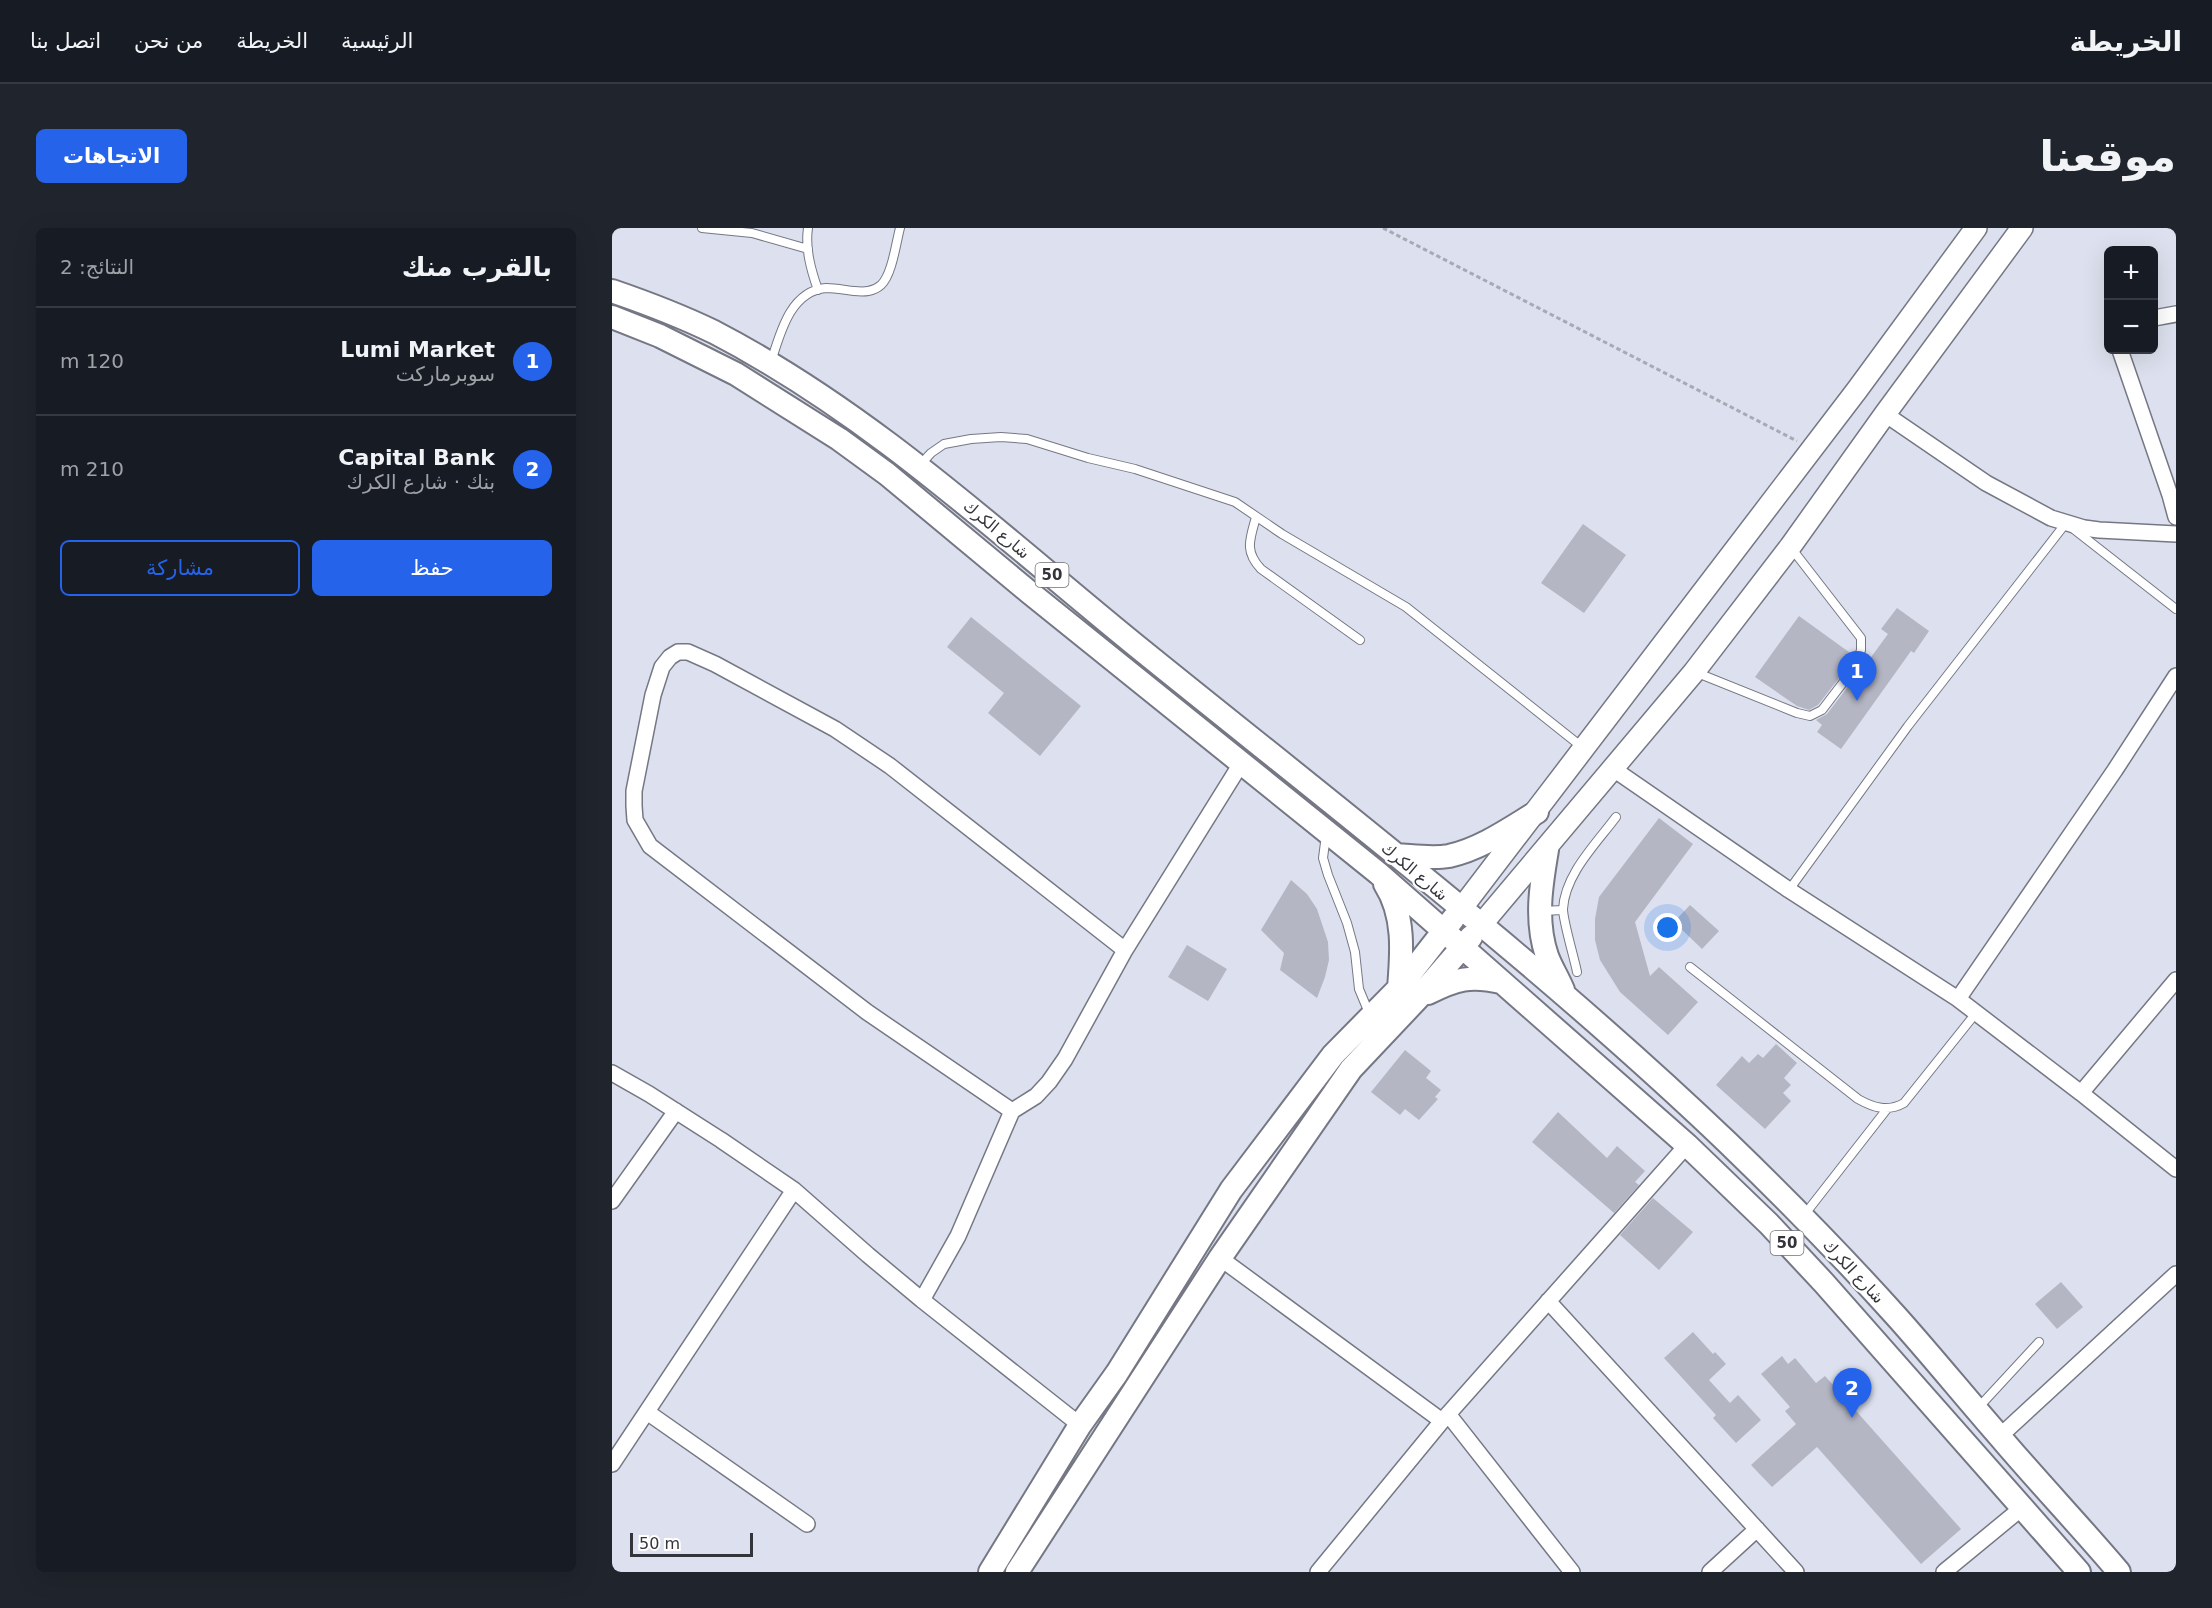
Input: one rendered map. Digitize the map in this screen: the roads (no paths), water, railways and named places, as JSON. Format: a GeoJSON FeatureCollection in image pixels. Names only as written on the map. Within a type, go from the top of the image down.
{"type":"FeatureCollection","features":[{"type":"Feature","properties":{"kind":"main road"},"geometry":{"type":"LineString","coordinates":[[1017,1572],[1220,1258],[1351,1069],[1409,992],[1443,931],[1537,812],[1583,748],[1857,390],[1976,228]]}},
{"type":"Feature","properties":{"kind":"main road"},"geometry":{"type":"LineString","coordinates":[[990,1572],[1080,1425],[1117,1373],[1231,1190],[1333,1055],[1371,1017],[1409,992],[1462,948],[1547,850],[1612,768],[1694,672],[1790,547],[2022,228]]}},
{"type":"Feature","properties":{"kind":"main road","name":"شارع الكرك"},"geometry":{"type":"LineString","coordinates":[[612,291],[683,318],[770,363],[861,422],[994,526],[1090,608],[1397,855],[1566,996],[1726,1141],[1803,1217],[1895,1315],[2119,1572]]}},
{"type":"Feature","properties":{"kind":"main road","name":"شارع الكرك"},"geometry":{"type":"LineString","coordinates":[[612,317],[698,354],[783,402],[839,439],[887,474],[1081,634],[1378,873],[1687,1145],[1768,1224],[1824,1283],[2079,1572]]}},
{"type":"Feature","properties":{"kind":"main road"},"geometry":{"type":"LineString","coordinates":[[977,547],[994,526]]}},
{"type":"Feature","properties":{"kind":"main road"},"geometry":{"type":"LineString","coordinates":[[1397,855],[1447,856],[1465,851],[1486,843],[1537,812]]}},
{"type":"Feature","properties":{"kind":"main road"},"geometry":{"type":"LineString","coordinates":[[1547,850],[1541,884],[1542,936],[1547,956],[1566,996]]}},
{"type":"Feature","properties":{"kind":"main road"},"geometry":{"type":"LineString","coordinates":[[1378,873],[1389,890],[1396,908],[1409,992]]}},
{"type":"Feature","properties":{"kind":"main road"},"geometry":{"type":"LineString","coordinates":[[1409,992],[1457,980],[1482,978],[1500,982]]}},
{"type":"Feature","properties":{"kind":"street"},"geometry":{"type":"LineString","coordinates":[[2158,317],[2176,314]]}},
{"type":"Feature","properties":{"kind":"street"},"geometry":{"type":"LineString","coordinates":[[2121,354],[2176,516]]}},
{"type":"Feature","properties":{"kind":"street"},"geometry":{"type":"LineString","coordinates":[[1885,414],[1986,483],[2031,508],[2066,523],[2099,530],[2176,534]]}},
{"type":"Feature","properties":{"kind":"street"},"geometry":{"type":"LineString","coordinates":[[1012,1111],[867,1012],[650,846],[635,820],[634,791],[653,695],[662,667],[670,657],[678,652],[688,652],[715,664],[835,729],[890,766],[1125,950]]}},
{"type":"Feature","properties":{"kind":"street"},"geometry":{"type":"LineString","coordinates":[[1958,999],[2115,770],[2176,676]]}},
{"type":"Feature","properties":{"kind":"street"},"geometry":{"type":"LineString","coordinates":[[922,1300],[958,1236],[1012,1111],[1036,1096],[1065,1059],[1125,950],[1242,762]]}},
{"type":"Feature","properties":{"kind":"street"},"geometry":{"type":"LineString","coordinates":[[1612,768],[1790,890],[1958,999],[2176,1169]]}},
{"type":"Feature","properties":{"kind":"street"},"geometry":{"type":"LineString","coordinates":[[2081,1093],[2176,980]]}},
{"type":"Feature","properties":{"kind":"street"},"geometry":{"type":"LineString","coordinates":[[612,1073],[676,1111],[794,1190],[922,1300],[1080,1425]]}},
{"type":"Feature","properties":{"kind":"street"},"geometry":{"type":"LineString","coordinates":[[612,1201],[676,1111]]}},
{"type":"Feature","properties":{"kind":"street"},"geometry":{"type":"LineString","coordinates":[[1318,1572],[1445,1417],[1687,1145]]}},
{"type":"Feature","properties":{"kind":"street"},"geometry":{"type":"LineString","coordinates":[[612,1464],[794,1190]]}},
{"type":"Feature","properties":{"kind":"street"},"geometry":{"type":"LineString","coordinates":[[1220,1258],[1445,1417],[1572,1572]]}},
{"type":"Feature","properties":{"kind":"street"},"geometry":{"type":"LineString","coordinates":[[1999,1437],[2176,1274]]}},
{"type":"Feature","properties":{"kind":"street"},"geometry":{"type":"LineString","coordinates":[[1548,1301],[1796,1572]]}},
{"type":"Feature","properties":{"kind":"street"},"geometry":{"type":"LineString","coordinates":[[647,1412],[807,1524]]}},
{"type":"Feature","properties":{"kind":"street"},"geometry":{"type":"LineString","coordinates":[[1944,1572],[2023,1508]]}},
{"type":"Feature","properties":{"kind":"street"},"geometry":{"type":"LineString","coordinates":[[1710,1572],[1757,1529]]}},
{"type":"Feature","properties":{"kind":"lane"},"geometry":{"type":"LineString","coordinates":[[702,228],[752,233],[808,249]]}},
{"type":"Feature","properties":{"kind":"lane"},"geometry":{"type":"LineString","coordinates":[[808,228],[808,249],[818,290]]}},
{"type":"Feature","properties":{"kind":"lane"},"geometry":{"type":"LineString","coordinates":[[770,363],[790,312],[804,297],[826,288],[865,291],[876,288],[886,279],[900,228]]}},
{"type":"Feature","properties":{"kind":"lane"},"geometry":{"type":"LineString","coordinates":[[919,466],[931,453],[944,444],[1001,437],[1027,439],[1088,458],[1135,469],[1235,502],[1256,517],[1406,606],[1583,748]]}},
{"type":"Feature","properties":{"kind":"lane"},"geometry":{"type":"LineString","coordinates":[[1256,517],[1249,552],[1254,562],[1360,640]]}},
{"type":"Feature","properties":{"kind":"lane"},"geometry":{"type":"LineString","coordinates":[[1790,890],[1908,726],[2066,523],[2176,609]]}},
{"type":"Feature","properties":{"kind":"lane"},"geometry":{"type":"LineString","coordinates":[[1694,672],[1797,713],[1810,716],[1822,710],[1855,666],[1861,650],[1861,638],[1790,547]]}},
{"type":"Feature","properties":{"kind":"lane"},"geometry":{"type":"LineString","coordinates":[[1577,972],[1563,909],[1576,870],[1616,818]]}},
{"type":"Feature","properties":{"kind":"lane"},"geometry":{"type":"LineString","coordinates":[[1326,832],[1323,858],[1347,923],[1355,951],[1359,989],[1371,1017]]}},
{"type":"Feature","properties":{"kind":"lane"},"geometry":{"type":"LineString","coordinates":[[1540,912],[1563,909]]}},
{"type":"Feature","properties":{"kind":"lane"},"geometry":{"type":"LineString","coordinates":[[1690,967],[1858,1100],[1878,1108],[1887,1109],[1904,1103],[1976,1013]]}},
{"type":"Feature","properties":{"kind":"lane"},"geometry":{"type":"LineString","coordinates":[[1803,1217],[1887,1109]]}},
{"type":"Feature","properties":{"kind":"lane"},"geometry":{"type":"LineString","coordinates":[[1977,1410],[2039,1342]]}},
{"type":"Feature","properties":{"kind":"place","name":"Lumi Market"},"geometry":{"type":"Point","coordinates":[1857,701]}},
{"type":"Feature","properties":{"kind":"place","name":"Capital Bank"},"geometry":{"type":"Point","coordinates":[1852,1418]}}]}
